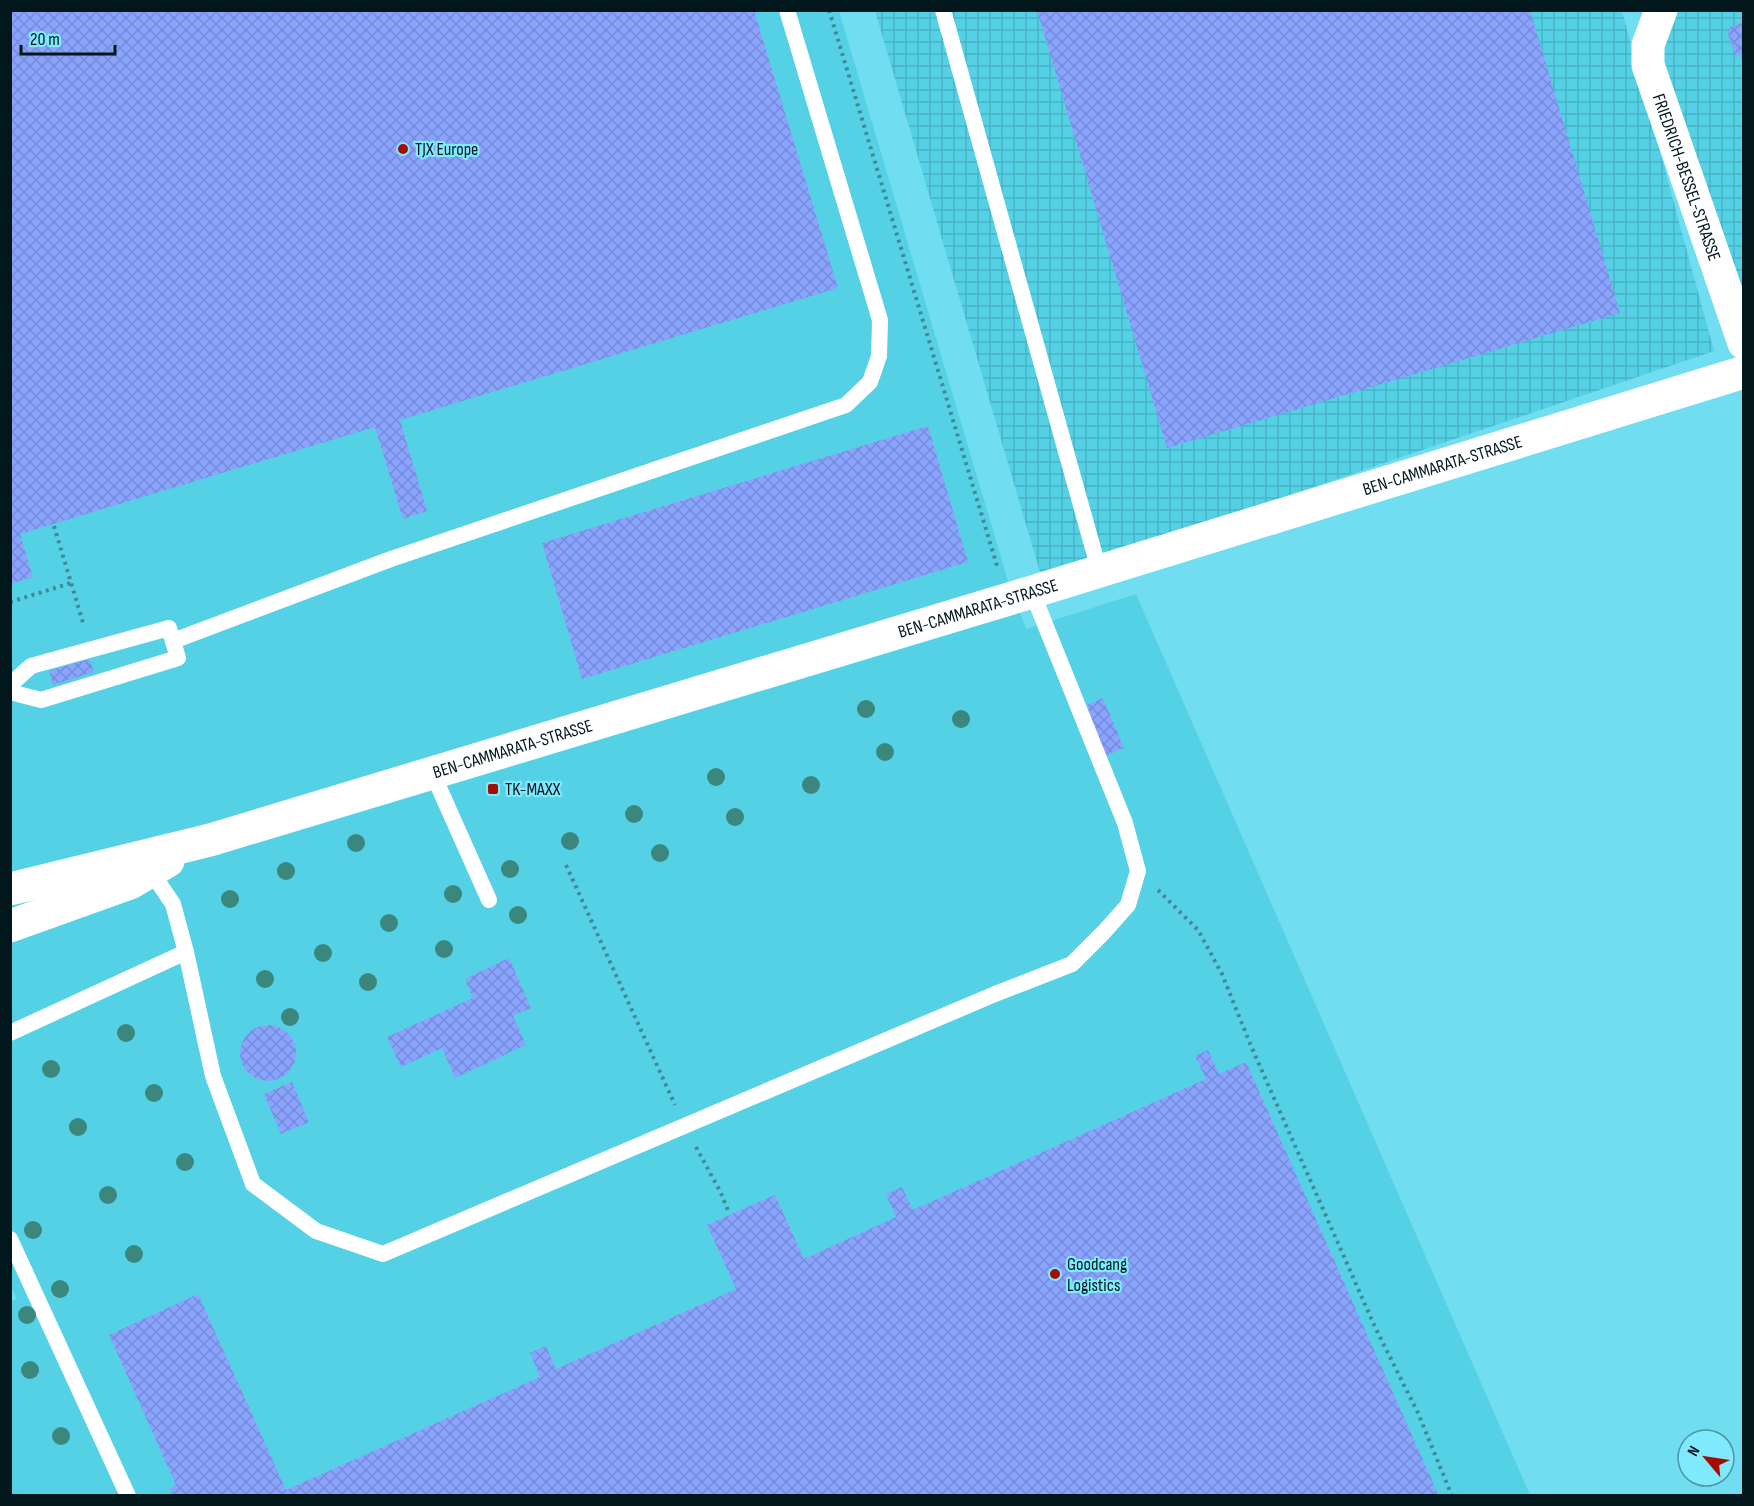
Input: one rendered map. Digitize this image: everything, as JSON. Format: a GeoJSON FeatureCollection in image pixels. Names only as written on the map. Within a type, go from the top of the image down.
{"type":"FeatureCollection","features":[{"type":"Feature","properties":{"kind":"street","name":"FRIEDRICH-BESSEL-STRASSE"},"geometry":{"type":"LineString","coordinates":[[1657,12],[1648,45],[1648,65],[1743,343]]}},
{"type":"Feature","properties":{"kind":"street","name":"BEN-CAMMARATA-STRASSE"},"geometry":{"type":"LineString","coordinates":[[10,889],[210,840],[1019,595],[1743,372]]}},
{"type":"Feature","properties":{"kind":"street","name":"BEN-CAMMARATA-STRASSE"},"geometry":{"type":"LineString","coordinates":[[10,926],[130,883],[150,870],[210,840]]}},
{"type":"Feature","properties":{"kind":"lane"},"geometry":{"type":"LineString","coordinates":[[173,641],[391,559],[846,405],[870,382],[879,356],[880,320],[787,10]]}},
{"type":"Feature","properties":{"kind":"lane"},"geometry":{"type":"LineString","coordinates":[[943,10],[1099,570]]}},
{"type":"Feature","properties":{"kind":"lane"},"geometry":{"type":"LineString","coordinates":[[150,870],[173,904],[213,1076],[253,1184],[316,1231],[383,1254],[995,994],[1072,964],[1104,932],[1128,905],[1138,871],[1125,823],[1019,595]]}},
{"type":"Feature","properties":{"kind":"lane"},"geometry":{"type":"LineString","coordinates":[[10,685],[31,666],[169,628],[178,658],[41,700],[10,692]]}},
{"type":"Feature","properties":{"kind":"lane"},"geometry":{"type":"LineString","coordinates":[[432,772],[489,900]]}},
{"type":"Feature","properties":{"kind":"lane"},"geometry":{"type":"LineString","coordinates":[[10,1033],[186,952]]}},
{"type":"Feature","properties":{"kind":"lane"},"geometry":{"type":"LineString","coordinates":[[10,1239],[128,1496]]}},
{"type":"Feature","properties":{"kind":"path"},"geometry":{"type":"LineString","coordinates":[[829,10],[1019,595]]}},
{"type":"Feature","properties":{"kind":"path"},"geometry":{"type":"LineString","coordinates":[[54,526],[91,650]]}},
{"type":"Feature","properties":{"kind":"path"},"geometry":{"type":"LineString","coordinates":[[10,602],[71,583]]}},
{"type":"Feature","properties":{"kind":"path"},"geometry":{"type":"LineString","coordinates":[[567,865],[684,1126],[729,1213]]}},
{"type":"Feature","properties":{"kind":"path"},"geometry":{"type":"LineString","coordinates":[[1138,871],[1198,930],[1222,974],[1251,1046],[1375,1327],[1418,1413],[1452,1496]]}},
{"type":"Feature","properties":{"kind":"shaded area"},"geometry":{"type":"Polygon","coordinates":[[[11,11],[839,11],[1008,581],[1026,629],[1136,594],[1530,1495],[11,1495],[10,1302],[17,1299],[10,1284],[11,11]]]}},
{"type":"Feature","properties":{"kind":"shaded area"},"geometry":{"type":"Polygon","coordinates":[[[875,11],[1622,11],[1714,351],[1042,579],[875,11]]]}},
{"type":"Feature","properties":{"kind":"shaded area"},"geometry":{"type":"Polygon","coordinates":[[[1645,11],[1743,11],[1743,295],[1645,11]]]}},
{"type":"Feature","properties":{"kind":"building","name":"TJX Europe"},"geometry":{"type":"Polygon","coordinates":[[[10,10],[754,10],[838,288],[400,420],[427,511],[403,519],[375,427],[20,534],[33,577],[10,584],[10,10]]]}},
{"type":"Feature","properties":{"kind":"building"},"geometry":{"type":"Polygon","coordinates":[[[1037,10],[1530,10],[1620,313],[1167,448],[1037,10]]]}},
{"type":"Feature","properties":{"kind":"building"},"geometry":{"type":"Polygon","coordinates":[[[1744,24],[1743,64],[1741,57],[1735,54],[1728,34],[1730,27],[1744,24]]]}},
{"type":"Feature","properties":{"kind":"building"},"geometry":{"type":"Polygon","coordinates":[[[928,426],[968,562],[582,679],[542,543],[928,426]]]}},
{"type":"Feature","properties":{"kind":"building"},"geometry":{"type":"Polygon","coordinates":[[[89,659],[94,672],[53,685],[49,671],[89,659]]]}},
{"type":"Feature","properties":{"kind":"building"},"geometry":{"type":"Polygon","coordinates":[[[1103,698],[1124,748],[1104,756],[1083,707],[1103,698]]]}},
{"type":"Feature","properties":{"kind":"building"},"geometry":{"type":"Polygon","coordinates":[[[509,958],[531,1008],[513,1016],[526,1045],[455,1078],[442,1048],[401,1067],[387,1037],[473,998],[465,979],[509,958]]]}},
{"type":"Feature","properties":{"kind":"building"},"geometry":{"type":"Polygon","coordinates":[[[268,1025],[279,1027],[288,1033],[294,1042],[296,1053],[294,1064],[288,1073],[279,1079],[268,1081],[257,1079],[248,1073],[242,1064],[240,1053],[242,1042],[248,1033],[257,1027],[268,1025]]]}},
{"type":"Feature","properties":{"kind":"building","name":"Goodcang Logistics"},"geometry":{"type":"Polygon","coordinates":[[[1208,1050],[1219,1074],[1246,1062],[1439,1496],[174,1496],[170,1488],[176,1485],[109,1335],[198,1294],[286,1490],[540,1377],[530,1353],[546,1346],[556,1369],[736,1289],[707,1225],[775,1195],[804,1259],[896,1217],[886,1194],[902,1187],[913,1210],[1206,1079],[1195,1056],[1208,1050]]]}},
{"type":"Feature","properties":{"kind":"building"},"geometry":{"type":"Polygon","coordinates":[[[292,1082],[309,1122],[281,1134],[264,1094],[292,1082]]]}},
{"type":"Feature","properties":{"kind":"place","name":"TJX Europe"},"geometry":{"type":"Point","coordinates":[403,149]}},
{"type":"Feature","properties":{"kind":"place","name":"TK-MAXX"},"geometry":{"type":"Point","coordinates":[493,789]}},
{"type":"Feature","properties":{"kind":"place","name":"Goodcang Logistics"},"geometry":{"type":"Point","coordinates":[1055,1274]}}]}
